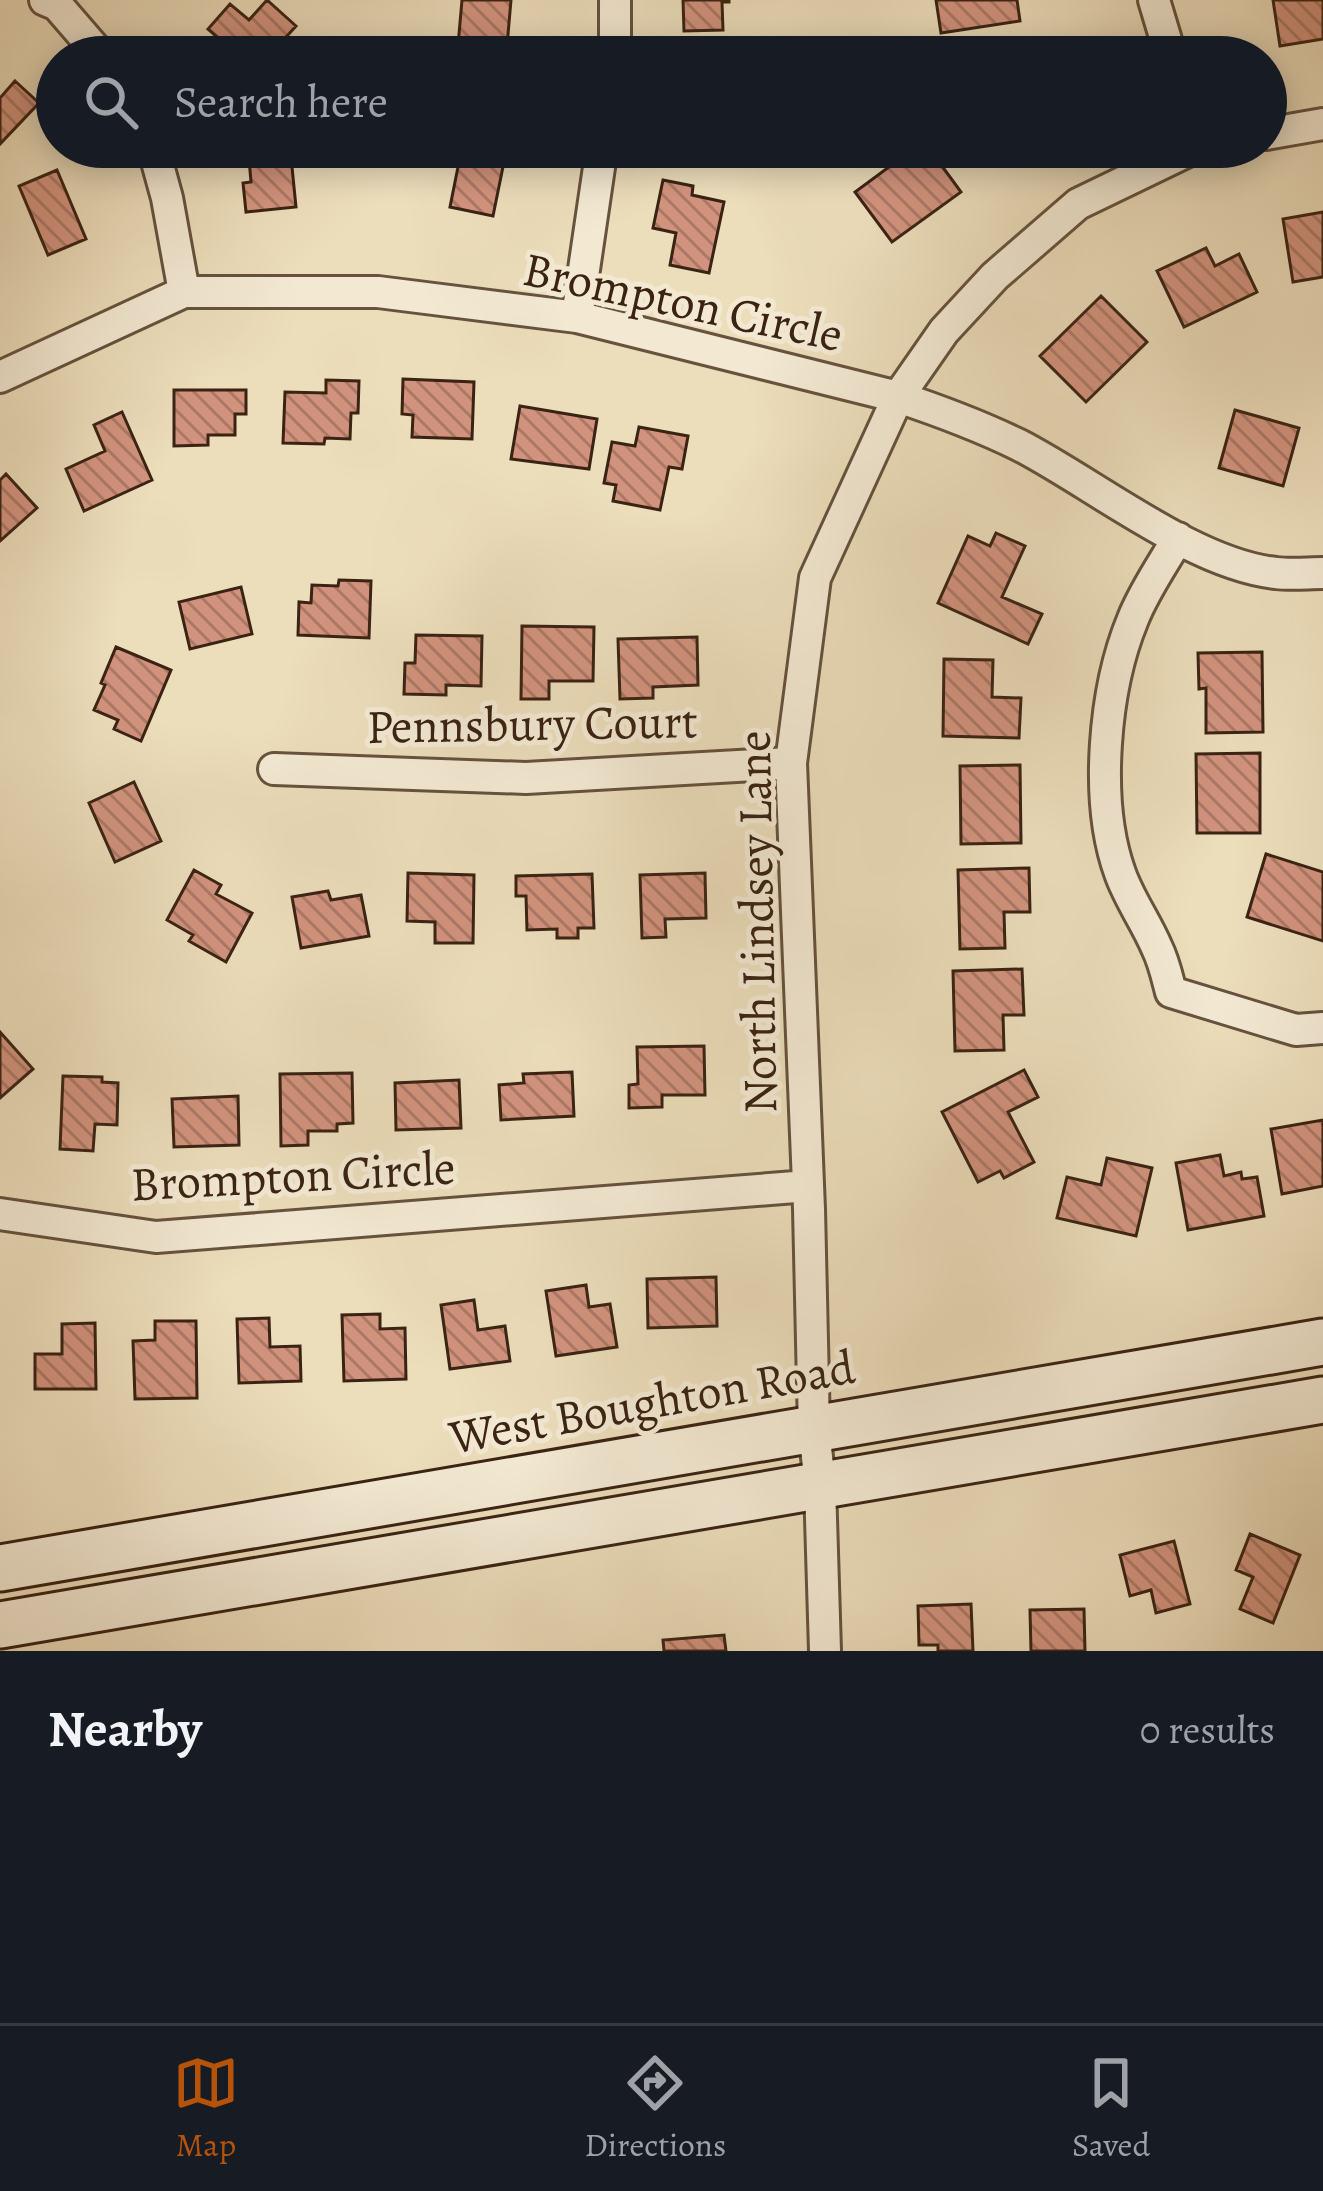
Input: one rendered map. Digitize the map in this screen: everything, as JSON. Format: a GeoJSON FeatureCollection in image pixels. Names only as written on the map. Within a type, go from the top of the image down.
{"type":"FeatureCollection","features":[{"type":"Feature","properties":{"kind":"main road","name":"West Boughton Road"},"geometry":{"type":"LineString","coordinates":[[0,1568],[1323,1342]]}},
{"type":"Feature","properties":{"kind":"main road"},"geometry":{"type":"LineString","coordinates":[[0,1624],[1323,1400]]}},
{"type":"Feature","properties":{"kind":"street"},"geometry":{"type":"LineString","coordinates":[[615,0],[615,36]]}},
{"type":"Feature","properties":{"kind":"street"},"geometry":{"type":"LineString","coordinates":[[1154,0],[1165,36]]}},
{"type":"Feature","properties":{"kind":"street"},"geometry":{"type":"LineString","coordinates":[[54,2],[84,36]]}},
{"type":"Feature","properties":{"kind":"street"},"geometry":{"type":"LineString","coordinates":[[1287,130],[1323,124]]}},
{"type":"Feature","properties":{"kind":"street"},"geometry":{"type":"LineString","coordinates":[[159,168],[184,292]]}},
{"type":"Feature","properties":{"kind":"street"},"geometry":{"type":"LineString","coordinates":[[577,317],[599,168]]}},
{"type":"Feature","properties":{"kind":"street","name":"North Lindsey Lane"},"geometry":{"type":"LineString","coordinates":[[820,1485],[814,1429],[791,764],[815,578],[898,397],[944,331],[982,290],[1078,204],[1153,168]]}},
{"type":"Feature","properties":{"kind":"street","name":"Brompton Circle"},"geometry":{"type":"LineString","coordinates":[[0,377],[184,292],[378,292],[577,317],[898,397],[954,416],[1021,446],[1178,538],[1227,561],[1274,573],[1323,573]]}},
{"type":"Feature","properties":{"kind":"street"},"geometry":{"type":"LineString","coordinates":[[1178,538],[1133,616],[1111,698],[1107,796],[1120,876],[1159,950],[1171,992],[1296,1030],[1323,1028]]}},
{"type":"Feature","properties":{"kind":"street","name":"Pennsbury Court"},"geometry":{"type":"LineString","coordinates":[[274,770],[526,778],[791,764]]}},
{"type":"Feature","properties":{"kind":"street","name":"Brompton Circle"},"geometry":{"type":"LineString","coordinates":[[0,1214],[156,1237],[808,1186]]}},
{"type":"Feature","properties":{"kind":"street"},"geometry":{"type":"LineString","coordinates":[[820,1485],[825,1651]]}},
{"type":"Feature","properties":{"kind":"building"},"geometry":{"type":"Polygon","coordinates":[[[267,0],[296,26],[287,36],[216,36],[208,29],[230,4],[249,20],[267,0]]]}},
{"type":"Feature","properties":{"kind":"building"},"geometry":{"type":"Polygon","coordinates":[[[462,0],[511,0],[508,36],[459,36],[462,0]]]}},
{"type":"Feature","properties":{"kind":"building"},"geometry":{"type":"Polygon","coordinates":[[[683,0],[729,0],[722,2],[723,30],[684,31],[683,0]]]}},
{"type":"Feature","properties":{"kind":"building"},"geometry":{"type":"Polygon","coordinates":[[[936,0],[1017,0],[1020,21],[941,33],[936,0]]]}},
{"type":"Feature","properties":{"kind":"building"},"geometry":{"type":"Polygon","coordinates":[[[1273,0],[1323,0],[1323,39],[1287,45],[1287,36],[1278,36],[1273,0]]]}},
{"type":"Feature","properties":{"kind":"building"},"geometry":{"type":"Polygon","coordinates":[[[15,81],[36,100],[36,106],[0,144],[0,98],[15,81]]]}},
{"type":"Feature","properties":{"kind":"building"},"geometry":{"type":"Polygon","coordinates":[[[250,168],[292,168],[296,207],[246,212],[243,183],[251,182],[250,168]]]}},
{"type":"Feature","properties":{"kind":"building"},"geometry":{"type":"Polygon","coordinates":[[[458,168],[503,168],[493,216],[450,207],[458,168]]]}},
{"type":"Feature","properties":{"kind":"building"},"geometry":{"type":"Polygon","coordinates":[[[888,168],[943,168],[961,192],[892,242],[855,192],[888,168]]]}},
{"type":"Feature","properties":{"kind":"building"},"geometry":{"type":"Polygon","coordinates":[[[57,170],[86,239],[48,255],[19,186],[57,170]]]}},
{"type":"Feature","properties":{"kind":"building"},"geometry":{"type":"Polygon","coordinates":[[[663,180],[693,186],[692,195],[724,202],[709,273],[670,265],[676,233],[653,228],[663,180]]]}},
{"type":"Feature","properties":{"kind":"building"},"geometry":{"type":"Polygon","coordinates":[[[1323,212],[1323,277],[1293,282],[1283,219],[1323,212]]]}},
{"type":"Feature","properties":{"kind":"building"},"geometry":{"type":"Polygon","coordinates":[[[1206,248],[1215,266],[1239,254],[1257,292],[1184,327],[1157,271],[1206,248]]]}},
{"type":"Feature","properties":{"kind":"building"},"geometry":{"type":"Polygon","coordinates":[[[1101,296],[1147,342],[1086,402],[1040,356],[1101,296]]]}},
{"type":"Feature","properties":{"kind":"building"},"geometry":{"type":"Polygon","coordinates":[[[403,379],[474,382],[472,439],[412,437],[413,415],[402,414],[403,379]]]}},
{"type":"Feature","properties":{"kind":"building"},"geometry":{"type":"Polygon","coordinates":[[[326,380],[359,381],[358,413],[351,413],[350,439],[283,443],[285,392],[326,393],[326,380]]]}},
{"type":"Feature","properties":{"kind":"building"},"geometry":{"type":"Polygon","coordinates":[[[174,390],[246,390],[246,414],[235,414],[235,435],[208,435],[208,445],[174,446],[174,390]]]}},
{"type":"Feature","properties":{"kind":"building"},"geometry":{"type":"Polygon","coordinates":[[[520,406],[597,419],[589,469],[511,459],[520,406]]]}},
{"type":"Feature","properties":{"kind":"building"},"geometry":{"type":"Polygon","coordinates":[[[1235,410],[1299,428],[1283,486],[1219,468],[1235,410]]]}},
{"type":"Feature","properties":{"kind":"building"},"geometry":{"type":"Polygon","coordinates":[[[122,412],[152,480],[84,511],[66,469],[105,451],[94,425],[122,412]]]}},
{"type":"Feature","properties":{"kind":"building"},"geometry":{"type":"Polygon","coordinates":[[[639,427],[688,436],[682,469],[669,467],[660,510],[613,501],[616,485],[604,483],[612,442],[635,446],[639,427]]]}},
{"type":"Feature","properties":{"kind":"building"},"geometry":{"type":"Polygon","coordinates":[[[6,474],[37,508],[0,541],[0,480],[6,474]]]}},
{"type":"Feature","properties":{"kind":"building"},"geometry":{"type":"Polygon","coordinates":[[[996,533],[1025,546],[1002,597],[1042,614],[1028,644],[938,603],[968,536],[990,546],[996,533]]]}},
{"type":"Feature","properties":{"kind":"building"},"geometry":{"type":"Polygon","coordinates":[[[339,580],[371,581],[369,638],[298,635],[299,602],[311,603],[312,585],[338,586],[339,580]]]}},
{"type":"Feature","properties":{"kind":"building"},"geometry":{"type":"Polygon","coordinates":[[[241,587],[252,634],[190,649],[179,602],[241,587]]]}},
{"type":"Feature","properties":{"kind":"building"},"geometry":{"type":"Polygon","coordinates":[[[522,626],[594,627],[593,681],[549,681],[549,699],[521,699],[522,626]]]}},
{"type":"Feature","properties":{"kind":"building"},"geometry":{"type":"Polygon","coordinates":[[[416,635],[482,636],[481,686],[446,685],[446,695],[404,694],[405,663],[415,663],[416,635]]]}},
{"type":"Feature","properties":{"kind":"building"},"geometry":{"type":"Polygon","coordinates":[[[697,637],[698,685],[653,687],[653,698],[620,699],[618,639],[697,637]]]}},
{"type":"Feature","properties":{"kind":"building"},"geometry":{"type":"Polygon","coordinates":[[[116,647],[171,670],[141,741],[114,729],[118,720],[94,710],[116,647]]]}},
{"type":"Feature","properties":{"kind":"building"},"geometry":{"type":"Polygon","coordinates":[[[1262,652],[1263,732],[1206,733],[1206,688],[1199,689],[1198,653],[1262,652]]]}},
{"type":"Feature","properties":{"kind":"building"},"geometry":{"type":"Polygon","coordinates":[[[944,659],[993,660],[992,697],[1021,698],[1019,738],[943,736],[944,659]]]}},
{"type":"Feature","properties":{"kind":"building"},"geometry":{"type":"Polygon","coordinates":[[[1260,753],[1260,833],[1197,833],[1196,754],[1260,753]]]}},
{"type":"Feature","properties":{"kind":"building"},"geometry":{"type":"Polygon","coordinates":[[[1020,765],[1021,843],[961,844],[960,766],[1020,765]]]}},
{"type":"Feature","properties":{"kind":"building"},"geometry":{"type":"Polygon","coordinates":[[[134,782],[161,841],[115,862],[89,803],[134,782]]]}},
{"type":"Feature","properties":{"kind":"building"},"geometry":{"type":"Polygon","coordinates":[[[1266,854],[1323,872],[1323,941],[1247,917],[1266,854]]]}},
{"type":"Feature","properties":{"kind":"building"},"geometry":{"type":"Polygon","coordinates":[[[1029,868],[1030,912],[1004,912],[1005,948],[960,949],[958,870],[1029,868]]]}},
{"type":"Feature","properties":{"kind":"building"},"geometry":{"type":"Polygon","coordinates":[[[194,870],[221,885],[216,894],[252,913],[226,962],[189,941],[193,935],[167,920],[194,870]]]}},
{"type":"Feature","properties":{"kind":"building"},"geometry":{"type":"Polygon","coordinates":[[[408,873],[474,875],[473,943],[435,943],[435,922],[407,921],[408,873]]]}},
{"type":"Feature","properties":{"kind":"building"},"geometry":{"type":"Polygon","coordinates":[[[705,873],[706,918],[665,919],[666,937],[642,938],[640,875],[705,873]]]}},
{"type":"Feature","properties":{"kind":"building"},"geometry":{"type":"Polygon","coordinates":[[[592,874],[594,928],[578,928],[578,938],[557,938],[557,929],[527,930],[526,896],[516,896],[516,876],[592,874]]]}},
{"type":"Feature","properties":{"kind":"building"},"geometry":{"type":"Polygon","coordinates":[[[328,891],[331,900],[361,895],[369,936],[301,948],[292,897],[328,891]]]}},
{"type":"Feature","properties":{"kind":"building"},"geometry":{"type":"Polygon","coordinates":[[[1022,969],[1024,1015],[1003,1015],[1004,1050],[955,1051],[953,971],[1022,969]]]}},
{"type":"Feature","properties":{"kind":"building"},"geometry":{"type":"Polygon","coordinates":[[[0,1032],[33,1069],[0,1098],[0,1032]]]}},
{"type":"Feature","properties":{"kind":"building"},"geometry":{"type":"Polygon","coordinates":[[[704,1046],[705,1095],[662,1095],[662,1107],[629,1108],[629,1085],[638,1084],[637,1047],[704,1046]]]}},
{"type":"Feature","properties":{"kind":"building"},"geometry":{"type":"Polygon","coordinates":[[[1024,1070],[1038,1097],[1008,1112],[1034,1162],[1004,1178],[1000,1171],[978,1182],[942,1112],[1024,1070]]]}},
{"type":"Feature","properties":{"kind":"building"},"geometry":{"type":"Polygon","coordinates":[[[572,1072],[574,1116],[501,1120],[499,1085],[524,1083],[523,1074],[572,1072]]]}},
{"type":"Feature","properties":{"kind":"building"},"geometry":{"type":"Polygon","coordinates":[[[352,1073],[353,1123],[337,1124],[337,1131],[308,1131],[308,1145],[281,1146],[280,1074],[352,1073]]]}},
{"type":"Feature","properties":{"kind":"building"},"geometry":{"type":"Polygon","coordinates":[[[63,1076],[102,1077],[102,1082],[118,1083],[117,1125],[95,1124],[93,1151],[60,1149],[63,1076]]]}},
{"type":"Feature","properties":{"kind":"building"},"geometry":{"type":"Polygon","coordinates":[[[459,1080],[461,1128],[396,1130],[395,1083],[459,1080]]]}},
{"type":"Feature","properties":{"kind":"building"},"geometry":{"type":"Polygon","coordinates":[[[238,1096],[239,1145],[174,1147],[172,1099],[238,1096]]]}},
{"type":"Feature","properties":{"kind":"building"},"geometry":{"type":"Polygon","coordinates":[[[1323,1120],[1323,1186],[1282,1194],[1271,1129],[1323,1120]]]}},
{"type":"Feature","properties":{"kind":"building"},"geometry":{"type":"Polygon","coordinates":[[[1220,1155],[1224,1176],[1241,1172],[1242,1179],[1257,1177],[1264,1216],[1188,1230],[1176,1163],[1220,1155]]]}},
{"type":"Feature","properties":{"kind":"building"},"geometry":{"type":"Polygon","coordinates":[[[1107,1158],[1152,1168],[1136,1236],[1057,1218],[1067,1177],[1101,1185],[1107,1158]]]}},
{"type":"Feature","properties":{"kind":"building"},"geometry":{"type":"Polygon","coordinates":[[[716,1277],[717,1326],[648,1328],[647,1279],[716,1277]]]}},
{"type":"Feature","properties":{"kind":"building"},"geometry":{"type":"Polygon","coordinates":[[[586,1285],[589,1307],[610,1304],[617,1347],[556,1356],[546,1291],[586,1285]]]}},
{"type":"Feature","properties":{"kind":"building"},"geometry":{"type":"Polygon","coordinates":[[[474,1300],[478,1330],[505,1326],[510,1361],[450,1369],[441,1305],[474,1300]]]}},
{"type":"Feature","properties":{"kind":"building"},"geometry":{"type":"Polygon","coordinates":[[[380,1314],[380,1329],[405,1328],[406,1379],[344,1381],[342,1315],[380,1314]]]}},
{"type":"Feature","properties":{"kind":"building"},"geometry":{"type":"Polygon","coordinates":[[[269,1318],[270,1347],[300,1346],[301,1381],[239,1383],[237,1319],[269,1318]]]}},
{"type":"Feature","properties":{"kind":"building"},"geometry":{"type":"Polygon","coordinates":[[[155,1321],[196,1321],[197,1398],[135,1399],[133,1341],[155,1340],[155,1321]]]}},
{"type":"Feature","properties":{"kind":"building"},"geometry":{"type":"Polygon","coordinates":[[[95,1323],[96,1389],[35,1389],[35,1354],[62,1354],[62,1324],[95,1323]]]}},
{"type":"Feature","properties":{"kind":"building"},"geometry":{"type":"Polygon","coordinates":[[[1250,1534],[1300,1555],[1273,1623],[1240,1609],[1253,1577],[1236,1570],[1250,1534]]]}},
{"type":"Feature","properties":{"kind":"building"},"geometry":{"type":"Polygon","coordinates":[[[1174,1541],[1190,1604],[1156,1613],[1151,1590],[1130,1596],[1120,1555],[1174,1541]]]}},
{"type":"Feature","properties":{"kind":"building"},"geometry":{"type":"Polygon","coordinates":[[[971,1604],[973,1651],[938,1651],[938,1645],[919,1645],[918,1606],[971,1604]]]}},
{"type":"Feature","properties":{"kind":"building"},"geometry":{"type":"Polygon","coordinates":[[[1084,1609],[1085,1651],[1031,1651],[1030,1610],[1084,1609]]]}},
{"type":"Feature","properties":{"kind":"building"},"geometry":{"type":"Polygon","coordinates":[[[724,1635],[726,1651],[664,1651],[663,1640],[724,1635]]]}}]}
